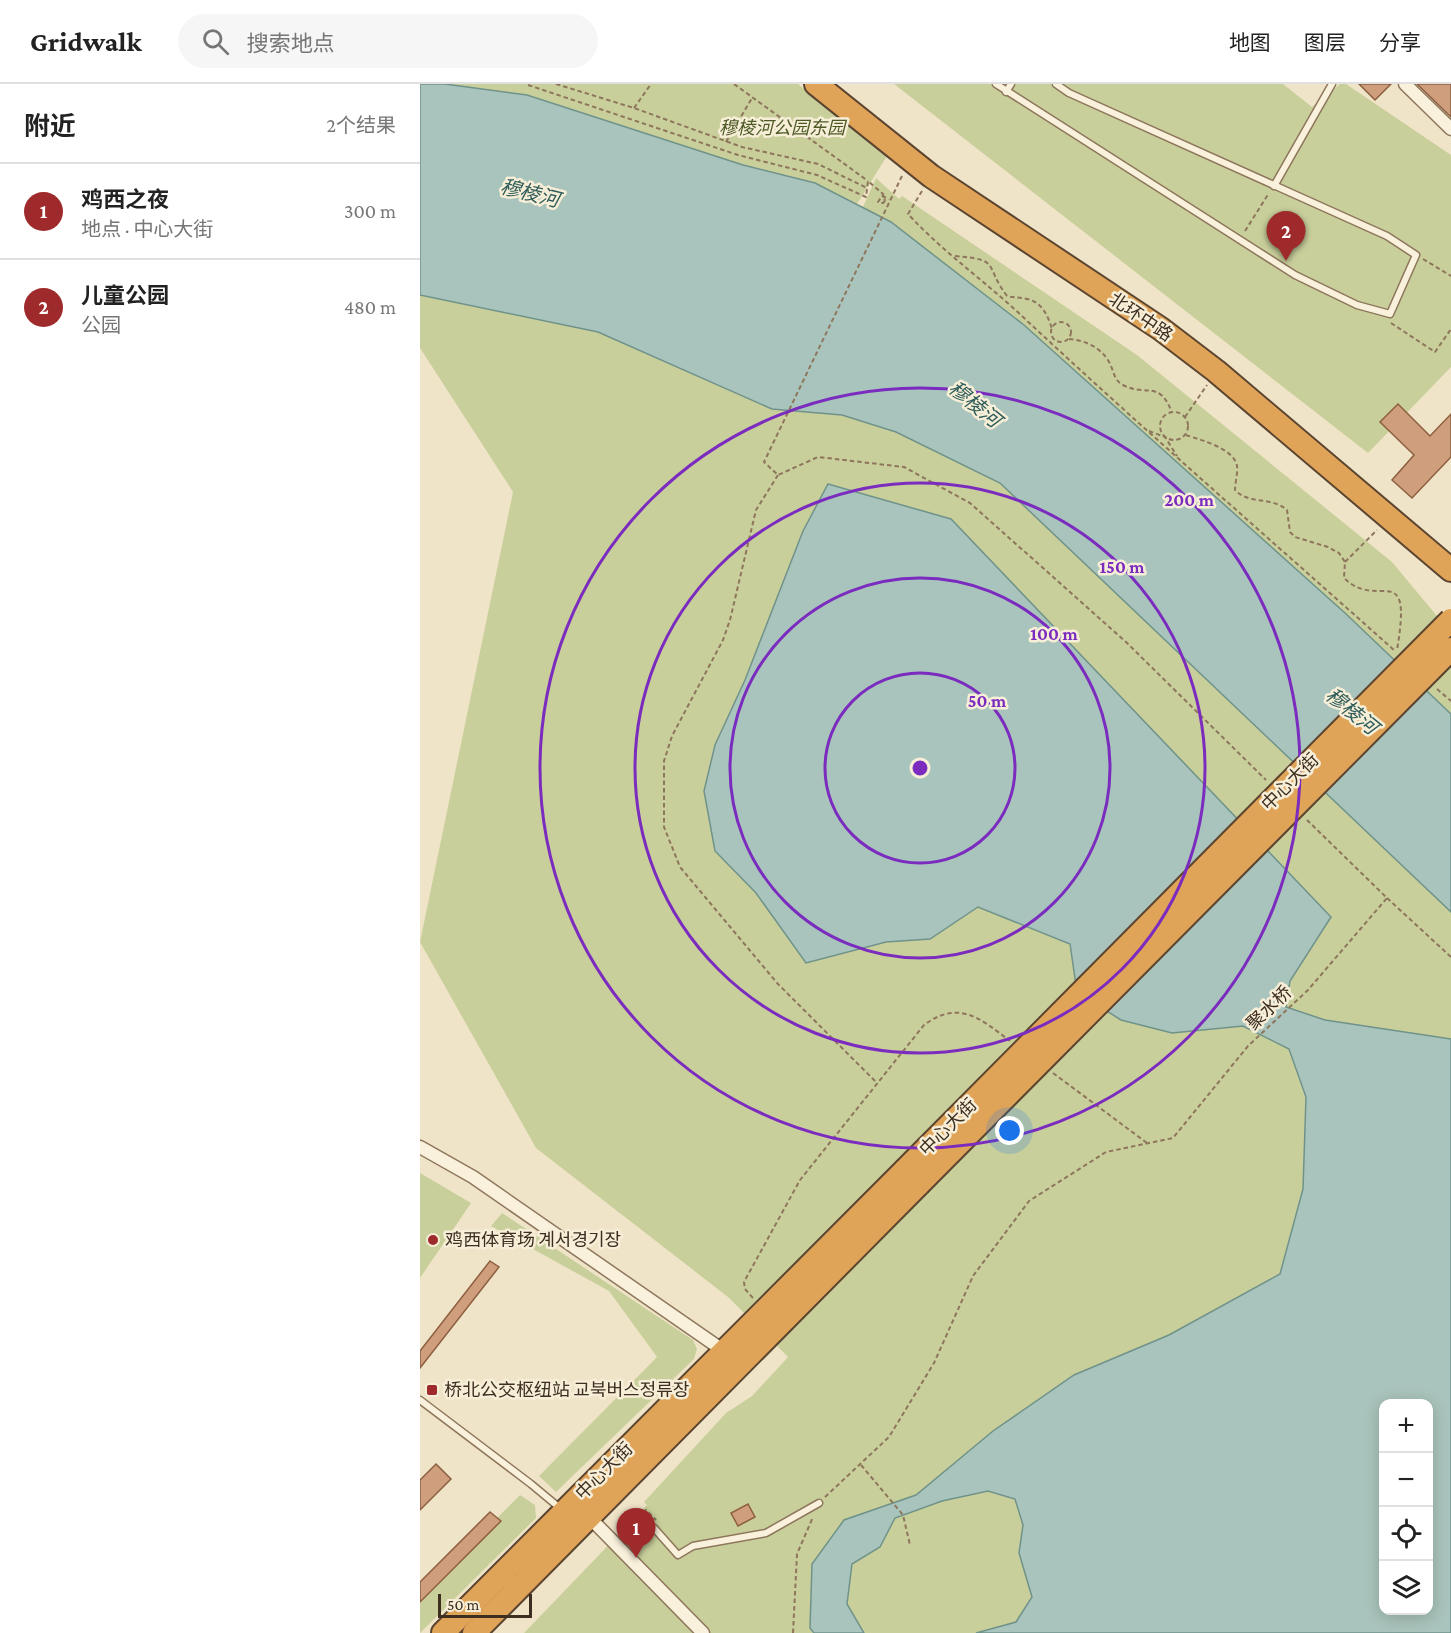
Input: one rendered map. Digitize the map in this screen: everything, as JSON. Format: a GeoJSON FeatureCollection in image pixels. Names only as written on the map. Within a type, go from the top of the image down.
{"type":"FeatureCollection","features":[{"type":"Feature","properties":{"kind":"highway","name":"北环中路"},"geometry":{"type":"LineString","coordinates":[[816,84],[931,176],[1161,329],[1216,371],[1451,570]]}},
{"type":"Feature","properties":{"kind":"highway","name":"北环中路"},"geometry":{"type":"LineString","coordinates":[[835,84],[997,208],[1159,313],[1451,551]]}},
{"type":"Feature","properties":{"kind":"highway","name":"中心大街"},"geometry":{"type":"LineString","coordinates":[[474,1633],[585,1523],[912,1177],[1451,620]]}},
{"type":"Feature","properties":{"kind":"highway","name":"中心大街"},"geometry":{"type":"LineString","coordinates":[[443,1633],[764,1310],[912,1177],[1451,649]]}},
{"type":"Feature","properties":{"kind":"street"},"geometry":{"type":"LineString","coordinates":[[1405,84],[1451,129]]}},
{"type":"Feature","properties":{"kind":"street"},"geometry":{"type":"LineString","coordinates":[[420,1147],[473,1177],[724,1351]]}},
{"type":"Feature","properties":{"kind":"street"},"geometry":{"type":"LineString","coordinates":[[585,1523],[613,1544],[703,1633]]}},
{"type":"Feature","properties":{"kind":"lane"},"geometry":{"type":"LineString","coordinates":[[996,84],[1296,275],[1357,305],[1389,314],[1416,255],[1387,236],[1069,93],[1056,84]]}},
{"type":"Feature","properties":{"kind":"lane"},"geometry":{"type":"LineString","coordinates":[[1006,92],[1011,84]]}},
{"type":"Feature","properties":{"kind":"lane"},"geometry":{"type":"LineString","coordinates":[[1274,186],[1332,84]]}},
{"type":"Feature","properties":{"kind":"lane"},"geometry":{"type":"LineString","coordinates":[[420,1400],[531,1484],[564,1512],[585,1523]]}},
{"type":"Feature","properties":{"kind":"lane"},"geometry":{"type":"LineString","coordinates":[[654,1528],[678,1555],[693,1546],[765,1533],[819,1503]]}},
{"type":"Feature","properties":{"kind":"path"},"geometry":{"type":"LineString","coordinates":[[556,84],[634,108],[726,142],[818,164],[867,188]]}},
{"type":"Feature","properties":{"kind":"path"},"geometry":{"type":"LineString","coordinates":[[634,108],[651,84]]}},
{"type":"Feature","properties":{"kind":"path"},"geometry":{"type":"LineString","coordinates":[[734,84],[868,181],[883,194],[885,201],[878,202],[882,196],[889,199]]}},
{"type":"Feature","properties":{"kind":"path"},"geometry":{"type":"LineString","coordinates":[[528,85],[738,155],[817,175],[866,197],[868,181]]}},
{"type":"Feature","properties":{"kind":"path"},"geometry":{"type":"LineString","coordinates":[[726,142],[752,97]]}},
{"type":"Feature","properties":{"kind":"path"},"geometry":{"type":"LineString","coordinates":[[778,475],[764,462],[889,199],[911,160]]}},
{"type":"Feature","properties":{"kind":"path"},"geometry":{"type":"LineString","coordinates":[[931,176],[908,214],[1397,652],[1404,614],[1402,602],[1396,594],[1384,590],[1353,587],[1344,578],[1345,562],[1339,553],[1328,547],[1295,537],[1290,532],[1287,510],[1279,503],[1242,497],[1234,490],[1237,466],[1232,457],[1221,449],[1186,435]]}},
{"type":"Feature","properties":{"kind":"path"},"geometry":{"type":"LineString","coordinates":[[1239,240],[1274,186]]}},
{"type":"Feature","properties":{"kind":"path"},"geometry":{"type":"LineString","coordinates":[[1416,255],[1451,276]]}},
{"type":"Feature","properties":{"kind":"path"},"geometry":{"type":"LineString","coordinates":[[953,256],[983,259],[990,265],[1007,296]]}},
{"type":"Feature","properties":{"kind":"path"},"geometry":{"type":"LineString","coordinates":[[1001,297],[1028,299],[1037,303],[1047,314],[1052,336],[1056,341],[1082,340],[1094,346],[1107,359],[1120,384],[1158,392],[1168,400],[1172,412]]}},
{"type":"Feature","properties":{"kind":"path"},"geometry":{"type":"LineString","coordinates":[[1389,314],[1391,324],[1435,352],[1451,329]]}},
{"type":"Feature","properties":{"kind":"path"},"geometry":{"type":"LineString","coordinates":[[1052,329],[1059,322],[1065,323],[1071,330],[1069,339]]}},
{"type":"Feature","properties":{"kind":"path"},"geometry":{"type":"LineString","coordinates":[[1185,417],[1216,371]]}},
{"type":"Feature","properties":{"kind":"path"},"geometry":{"type":"LineString","coordinates":[[1172,412],[1185,417]]}},
{"type":"Feature","properties":{"kind":"path"},"geometry":{"type":"LineString","coordinates":[[1172,412],[1161,421],[1161,430],[1179,458]]}},
{"type":"Feature","properties":{"kind":"path"},"geometry":{"type":"LineString","coordinates":[[1147,430],[1178,440],[1186,435],[1188,426],[1185,417]]}},
{"type":"Feature","properties":{"kind":"path"},"geometry":{"type":"LineString","coordinates":[[877,1083],[778,984],[680,867],[664,827],[664,761],[672,736],[723,640],[730,620],[756,510],[778,475],[818,457],[904,467],[970,503],[1126,642],[1269,783]]}},
{"type":"Feature","properties":{"kind":"path"},"geometry":{"type":"LineString","coordinates":[[1345,562],[1390,517]]}},
{"type":"Feature","properties":{"kind":"path"},"geometry":{"type":"LineString","coordinates":[[1436,687],[1451,701]]}},
{"type":"Feature","properties":{"kind":"path"},"geometry":{"type":"LineString","coordinates":[[1303,816],[1451,957]]}},
{"type":"Feature","properties":{"kind":"path","name":"聚水桥"},"geometry":{"type":"LineString","coordinates":[[819,1503],[890,1437],[934,1363],[973,1276],[1029,1201],[1106,1152],[1173,1138],[1248,1046],[1308,990],[1388,898]]}},
{"type":"Feature","properties":{"kind":"path"},"geometry":{"type":"LineString","coordinates":[[764,1310],[745,1289],[744,1282],[800,1180],[912,1039],[938,1014],[957,1012],[978,1017],[1015,1045]]}},
{"type":"Feature","properties":{"kind":"path"},"geometry":{"type":"LineString","coordinates":[[1053,1073],[1147,1143]]}},
{"type":"Feature","properties":{"kind":"path"},"geometry":{"type":"LineString","coordinates":[[861,1464],[903,1515],[910,1545]]}},
{"type":"Feature","properties":{"kind":"path"},"geometry":{"type":"LineString","coordinates":[[793,1633],[797,1554],[819,1503]]}},
{"type":"Feature","properties":{"kind":"path"},"geometry":{"type":"LineString","coordinates":[[613,1544],[646,1510],[656,1520],[651,1525],[654,1528]]}},
{"type":"Feature","properties":{"kind":"green space","name":"穆棱河公园东园"},"geometry":{"type":"Polygon","coordinates":[[[445,84],[798,84],[887,156],[857,204],[815,183],[739,164],[527,95],[445,84]]]}},
{"type":"Feature","properties":{"kind":"green space"},"geometry":{"type":"Polygon","coordinates":[[[894,84],[1283,84],[1312,107],[1340,84],[1346,84],[1451,155],[1451,367],[1368,453],[894,84]]]}},
{"type":"Feature","properties":{"kind":"green space"},"geometry":{"type":"Polygon","coordinates":[[[876,178],[899,199],[902,196],[1137,355],[1392,562],[1437,616],[1451,621],[1451,1633],[524,1633],[647,1505],[644,1502],[726,1413],[752,1396],[788,1357],[728,1297],[536,1148],[420,942],[513,492],[420,348],[420,295],[598,332],[772,409],[876,178]]]}},
{"type":"Feature","properties":{"kind":"green space","name":"鸡西体育场 계서경기장"},"geometry":{"type":"Polygon","coordinates":[[[420,1173],[471,1203],[420,1278],[420,1173]]]}},
{"type":"Feature","properties":{"kind":"green space"},"geometry":{"type":"Polygon","coordinates":[[[502,1213],[693,1340],[697,1349],[694,1359],[556,1492],[539,1476],[657,1357],[609,1291],[491,1226],[502,1213]]]}},
{"type":"Feature","properties":{"kind":"green space"},"geometry":{"type":"Polygon","coordinates":[[[520,1495],[535,1505],[536,1518],[420,1633],[420,1595],[520,1495]]]}},
{"type":"Feature","properties":{"kind":"water","name":"穆棱河"},"geometry":{"type":"Polygon","coordinates":[[[420,84],[445,84],[527,95],[743,165],[815,183],[891,222],[1024,325],[1345,613],[1451,714],[1451,912],[1000,483],[896,432],[842,415],[772,409],[598,332],[420,295],[420,84]]]}},
{"type":"Feature","properties":{"kind":"water"},"geometry":{"type":"Polygon","coordinates":[[[828,484],[951,519],[1331,917],[1290,981],[1286,1007],[1325,1020],[1451,1039],[1451,1633],[976,1633],[1016,1622],[1032,1597],[1019,1553],[1023,1525],[1015,1499],[988,1491],[942,1501],[895,1518],[880,1547],[852,1564],[847,1604],[864,1633],[814,1633],[810,1628],[812,1564],[844,1520],[916,1495],[993,1431],[1074,1375],[1169,1335],[1280,1274],[1303,1189],[1306,1097],[1289,1049],[1243,1026],[1172,1033],[1121,1020],[1077,992],[1070,944],[978,907],[930,939],[886,942],[806,963],[756,893],[715,851],[704,791],[715,745],[745,680],[803,531],[828,484]]]}},
{"type":"Feature","properties":{"kind":"building"},"geometry":{"type":"Polygon","coordinates":[[[1359,84],[1391,84],[1375,100],[1359,84]]]}},
{"type":"Feature","properties":{"kind":"building"},"geometry":{"type":"Polygon","coordinates":[[[1417,84],[1451,84],[1451,117],[1417,84]]]}},
{"type":"Feature","properties":{"kind":"building"},"geometry":{"type":"Polygon","coordinates":[[[1398,404],[1430,436],[1451,414],[1451,457],[1412,498],[1392,480],[1414,455],[1380,422],[1398,404]]]}},
{"type":"Feature","properties":{"kind":"building"},"geometry":{"type":"Polygon","coordinates":[[[490,1261],[499,1267],[420,1368],[420,1351],[490,1261]]]}},
{"type":"Feature","properties":{"kind":"building"},"geometry":{"type":"Polygon","coordinates":[[[436,1464],[451,1479],[420,1510],[420,1480],[436,1464]]]}},
{"type":"Feature","properties":{"kind":"building"},"geometry":{"type":"Polygon","coordinates":[[[748,1504],[755,1517],[738,1526],[731,1513],[748,1504]]]}},
{"type":"Feature","properties":{"kind":"building"},"geometry":{"type":"Polygon","coordinates":[[[490,1512],[501,1521],[420,1602],[420,1582],[490,1512]]]}},
{"type":"Feature","properties":{"kind":"place","name":"儿童公园"},"geometry":{"type":"Point","coordinates":[1286,261]}},
{"type":"Feature","properties":{"kind":"place","name":"鸡西体育场 계서경기장"},"geometry":{"type":"Point","coordinates":[433,1240]}},
{"type":"Feature","properties":{"kind":"place","name":"桥北公交枢纽站 교북버스정류장"},"geometry":{"type":"Point","coordinates":[432,1390]}},
{"type":"Feature","properties":{"kind":"place","name":"鸡西之夜"},"geometry":{"type":"Point","coordinates":[636,1558]}}]}
